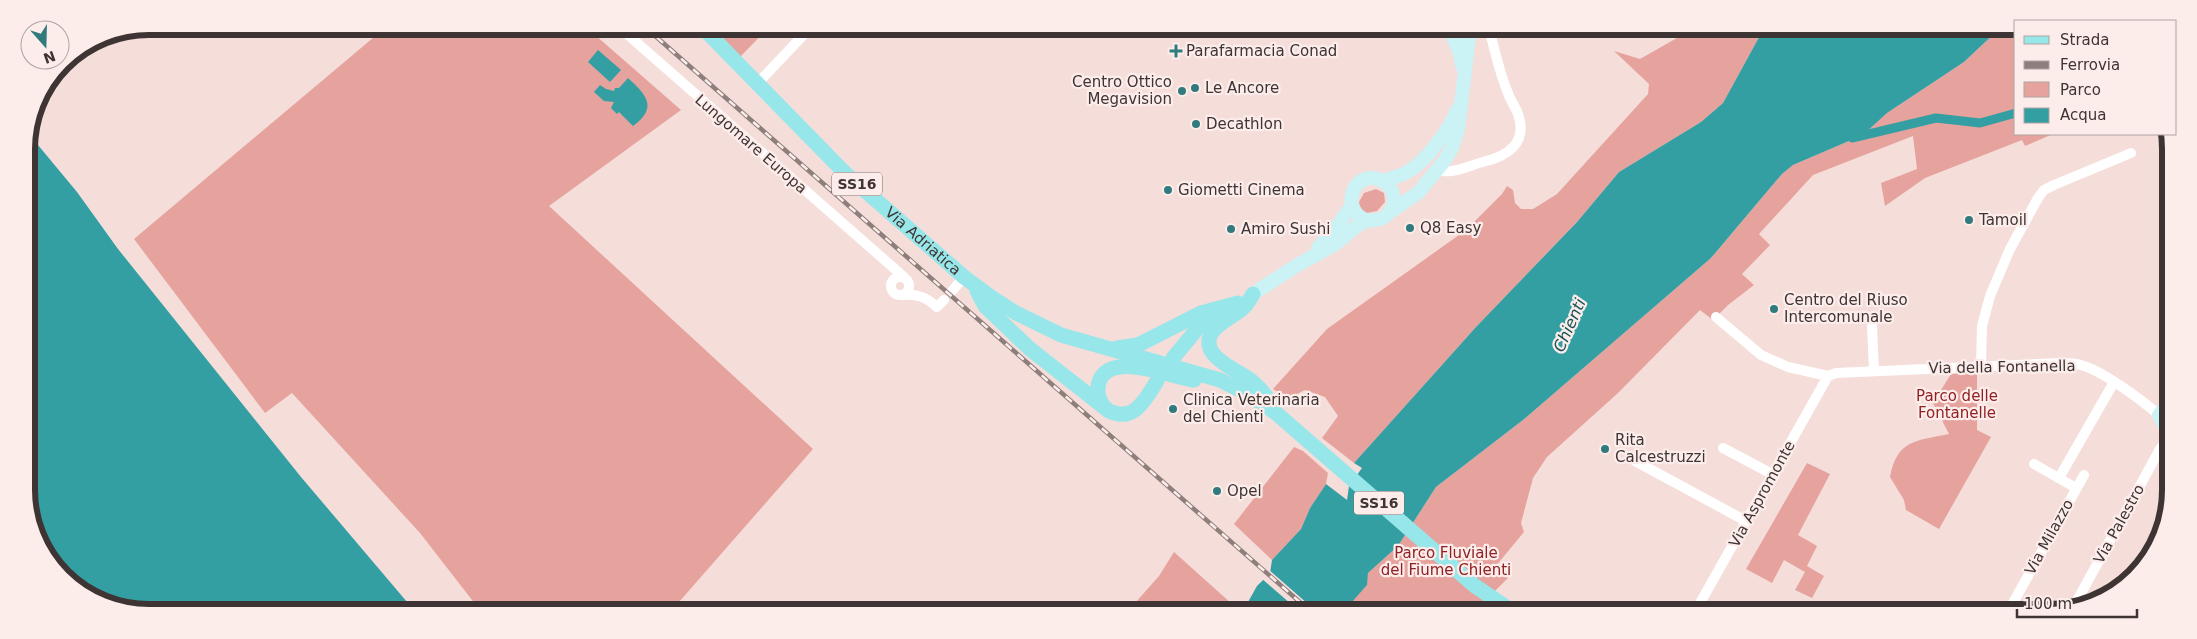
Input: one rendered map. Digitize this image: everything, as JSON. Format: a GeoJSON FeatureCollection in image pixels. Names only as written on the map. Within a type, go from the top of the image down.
{"type":"FeatureCollection","features":[{"type":"Feature","properties":{"kind":"main road","name":"Via Adriatica"},"geometry":{"type":"LineString","coordinates":[[710,35],[846,174],[969,281],[1016,313],[1038,325],[1061,335],[1108,349]]}},
{"type":"Feature","properties":{"kind":"main road"},"geometry":{"type":"LineString","coordinates":[[1452,35],[1460,54],[1463,76]]}},
{"type":"Feature","properties":{"kind":"main road"},"geometry":{"type":"LineString","coordinates":[[1173,358],[1198,328],[1335,244],[1360,224],[1380,220],[1418,193],[1445,160],[1455,138],[1469,35]]}},
{"type":"Feature","properties":{"kind":"main road"},"geometry":{"type":"LineString","coordinates":[[1383,181],[1402,174],[1420,162],[1447,129],[1461,100]]}},
{"type":"Feature","properties":{"kind":"main road"},"geometry":{"type":"LineString","coordinates":[[1368,221],[1356,214],[1352,205],[1352,192],[1358,184],[1371,178],[1383,181],[1389,186],[1394,202],[1390,212]]}},
{"type":"Feature","properties":{"kind":"main road"},"geometry":{"type":"LineString","coordinates":[[1308,259],[1336,228],[1352,205]]}},
{"type":"Feature","properties":{"kind":"main road"},"geometry":{"type":"LineString","coordinates":[[969,281],[985,306],[1018,338],[1051,367],[1104,407],[1118,414],[1132,413],[1142,404],[1157,381]]}},
{"type":"Feature","properties":{"kind":"main road"},"geometry":{"type":"LineString","coordinates":[[1253,294],[1243,308],[1214,330],[1210,336],[1210,345],[1212,352],[1220,361],[1253,381],[1263,391],[1280,417]]}},
{"type":"Feature","properties":{"kind":"main road"},"geometry":{"type":"LineString","coordinates":[[1108,349],[1138,345],[1201,313],[1238,303]]}},
{"type":"Feature","properties":{"kind":"main road","name":"SS16"},"geometry":{"type":"LineString","coordinates":[[1108,349],[1181,367],[1220,380],[1280,417],[1475,586],[1499,604]]}},
{"type":"Feature","properties":{"kind":"main road"},"geometry":{"type":"LineString","coordinates":[[1104,407],[1098,396],[1098,385],[1103,374],[1114,366],[1128,366],[1188,380],[1220,380]]}},
{"type":"Feature","properties":{"kind":"street","name":"Lungomare Europa"},"geometry":{"type":"LineString","coordinates":[[628,35],[904,278]]}},
{"type":"Feature","properties":{"kind":"street"},"geometry":{"type":"LineString","coordinates":[[757,84],[803,35]]}},
{"type":"Feature","properties":{"kind":"street"},"geometry":{"type":"LineString","coordinates":[[1438,170],[1452,171],[1498,159],[1511,149],[1519,139],[1521,130],[1518,115],[1508,93],[1491,35]]}},
{"type":"Feature","properties":{"kind":"street"},"geometry":{"type":"LineString","coordinates":[[1981,366],[1982,326],[1990,296],[2010,249],[2038,198],[2049,187],[2127,155]]}},
{"type":"Feature","properties":{"kind":"street"},"geometry":{"type":"LineString","coordinates":[[884,259],[892,282]]}},
{"type":"Feature","properties":{"kind":"street"},"geometry":{"type":"LineString","coordinates":[[903,295],[909,288],[908,282],[904,278],[896,278],[890,287],[893,293],[898,296],[914,294],[940,303]]}},
{"type":"Feature","properties":{"kind":"street"},"geometry":{"type":"LineString","coordinates":[[952,291],[969,281]]}},
{"type":"Feature","properties":{"kind":"street","name":"Via della Fontanella"},"geometry":{"type":"LineString","coordinates":[[1716,317],[1761,356],[1788,367],[1828,376],[1836,373],[1874,371],[2078,364],[2094,370],[2162,409]]}},
{"type":"Feature","properties":{"kind":"street"},"geometry":{"type":"LineString","coordinates":[[1872,324],[1874,371]]}},
{"type":"Feature","properties":{"kind":"street","name":"Via Aspromonte"},"geometry":{"type":"LineString","coordinates":[[1699,604],[1828,376]]}},
{"type":"Feature","properties":{"kind":"street","name":"Via Milazzo"},"geometry":{"type":"LineString","coordinates":[[2059,478],[2114,382]]}},
{"type":"Feature","properties":{"kind":"street","name":"Via Palestro"},"geometry":{"type":"LineString","coordinates":[[2078,600],[2162,447]]}},
{"type":"Feature","properties":{"kind":"street"},"geometry":{"type":"LineString","coordinates":[[1723,448],[1772,474]]}},
{"type":"Feature","properties":{"kind":"street"},"geometry":{"type":"LineString","coordinates":[[1635,461],[1746,521]]}},
{"type":"Feature","properties":{"kind":"street","name":"Via Milazzo"},"geometry":{"type":"LineString","coordinates":[[2034,464],[2076,488]]}},
{"type":"Feature","properties":{"kind":"street","name":"Via Milazzo"},"geometry":{"type":"LineString","coordinates":[[2012,604],[2084,475]]}},
{"type":"Feature","properties":{"kind":"green space"},"geometry":{"type":"Polygon","coordinates":[[[376,35],[595,35],[681,110],[549,206],[813,449],[677,604],[475,604],[420,533],[292,393],[265,413],[134,239],[376,35]]]}},
{"type":"Feature","properties":{"kind":"green space"},"geometry":{"type":"Polygon","coordinates":[[[720,35],[761,35],[740,57],[720,35]]]}},
{"type":"Feature","properties":{"kind":"green space"},"geometry":{"type":"Polygon","coordinates":[[[1682,35],[1760,35],[1723,103],[1701,122],[1619,172],[1577,222],[1476,327],[1354,463],[1322,438],[1338,416],[1325,397],[1305,390],[1289,398],[1273,389],[1327,329],[1466,230],[1502,194],[1507,186],[1513,190],[1515,203],[1521,209],[1533,209],[1557,194],[1648,94],[1649,84],[1614,51],[1640,59],[1682,35]]]}},
{"type":"Feature","properties":{"kind":"green space","name":"Parco Fluviale del Fiume Chienti"},"geometry":{"type":"Polygon","coordinates":[[[1993,35],[2014,35],[2014,135],[2051,135],[2025,146],[2022,140],[1925,178],[1885,206],[1881,183],[1917,169],[1913,136],[1813,175],[1759,234],[1770,245],[1742,274],[1754,285],[1728,305],[1713,320],[1700,310],[1618,393],[1547,457],[1533,478],[1521,523],[1524,532],[1495,567],[1508,578],[1482,604],[1350,604],[1366,585],[1368,573],[1398,546],[1436,487],[1523,420],[1711,258],[1782,174],[1793,165],[1863,135],[1887,113],[1964,62],[1993,35]]]}},
{"type":"Feature","properties":{"kind":"green space"},"geometry":{"type":"Polygon","coordinates":[[[1376,189],[1384,193],[1385,202],[1377,211],[1366,213],[1360,209],[1359,202],[1364,193],[1376,189]]]}},
{"type":"Feature","properties":{"kind":"green space","name":"Parco delle Fontanelle"},"geometry":{"type":"Polygon","coordinates":[[[1974,373],[1977,375],[1977,430],[1991,437],[1939,529],[1906,510],[1904,500],[1890,477],[1897,456],[1909,444],[1926,438],[1949,434],[1933,403],[1951,374],[1974,373]]]}},
{"type":"Feature","properties":{"kind":"green space"},"geometry":{"type":"Polygon","coordinates":[[[1294,447],[1303,451],[1328,473],[1326,484],[1310,508],[1301,529],[1272,560],[1234,524],[1294,447]]]}},
{"type":"Feature","properties":{"kind":"green space"},"geometry":{"type":"Polygon","coordinates":[[[1807,463],[1830,474],[1798,535],[1817,546],[1807,566],[1824,576],[1812,598],[1795,590],[1805,572],[1784,560],[1772,583],[1746,569],[1807,463]]]}},
{"type":"Feature","properties":{"kind":"green space"},"geometry":{"type":"Polygon","coordinates":[[[1174,552],[1232,604],[1134,604],[1159,576],[1174,552]]]}},
{"type":"Feature","properties":{"kind":"water","name":"Chienti"},"geometry":{"type":"Polygon","coordinates":[[[1760,35],[1993,35],[1964,62],[1887,113],[1863,135],[1793,165],[1782,174],[1711,258],[1523,420],[1436,487],[1398,546],[1368,573],[1367,585],[1350,604],[1247,604],[1257,586],[1270,573],[1272,560],[1301,529],[1310,508],[1326,484],[1347,500],[1349,486],[1362,468],[1354,463],[1476,327],[1577,222],[1619,172],[1701,122],[1723,103],[1760,35]]]}},
{"type":"Feature","properties":{"kind":"water"},"geometry":{"type":"Polygon","coordinates":[[[598,50],[621,70],[610,82],[588,62],[598,50]]]}},
{"type":"Feature","properties":{"kind":"water"},"geometry":{"type":"Polygon","coordinates":[[[628,78],[645,96],[647,102],[645,113],[633,126],[619,112],[617,114],[611,108],[614,102],[604,101],[594,92],[600,85],[614,91],[615,88],[619,88],[628,78]]]}},
{"type":"Feature","properties":{"kind":"water"},"geometry":{"type":"Polygon","coordinates":[[[35,141],[77,192],[118,249],[301,477],[409,604],[134,603],[119,600],[92,589],[63,565],[47,541],[41,527],[37,512],[35,490],[35,141]]]}},
{"type":"Feature","properties":{"kind":"pier"},"geometry":{"type":"Polygon","coordinates":[[[1268,569],[1308,604],[1291,604],[1261,578],[1268,569]]]}},
{"type":"Feature","properties":{"kind":"waterway"},"geometry":{"type":"LineString","coordinates":[[1852,138],[1936,118],[1980,123],[2014,114]]}},
{"type":"Feature","properties":{"kind":"railway"},"geometry":{"type":"LineString","coordinates":[[654,35],[1302,604]]}},
{"type":"Feature","properties":{"kind":"place","name":"Parafarmacia Conad"},"geometry":{"type":"Point","coordinates":[1176,51]}},
{"type":"Feature","properties":{"kind":"place","name":"Le Ancore"},"geometry":{"type":"Point","coordinates":[1195,88]}},
{"type":"Feature","properties":{"kind":"place","name":"Centro Ottico Megavision"},"geometry":{"type":"Point","coordinates":[1182,91]}},
{"type":"Feature","properties":{"kind":"place","name":"Decathlon"},"geometry":{"type":"Point","coordinates":[1196,124]}},
{"type":"Feature","properties":{"kind":"place","name":"Giometti Cinema"},"geometry":{"type":"Point","coordinates":[1168,190]}},
{"type":"Feature","properties":{"kind":"place","name":"Tamoil"},"geometry":{"type":"Point","coordinates":[1969,220]}},
{"type":"Feature","properties":{"kind":"place","name":"Q8 Easy"},"geometry":{"type":"Point","coordinates":[1410,228]}},
{"type":"Feature","properties":{"kind":"place","name":"Amiro Sushi"},"geometry":{"type":"Point","coordinates":[1231,229]}},
{"type":"Feature","properties":{"kind":"place","name":"Centro del Riuso Intercomunale"},"geometry":{"type":"Point","coordinates":[1774,309]}},
{"type":"Feature","properties":{"kind":"place","name":"Clinica Veterinaria del Chienti"},"geometry":{"type":"Point","coordinates":[1173,409]}},
{"type":"Feature","properties":{"kind":"place","name":"Rita Calcestruzzi"},"geometry":{"type":"Point","coordinates":[1605,449]}},
{"type":"Feature","properties":{"kind":"place","name":"Opel"},"geometry":{"type":"Point","coordinates":[1217,491]}}]}
